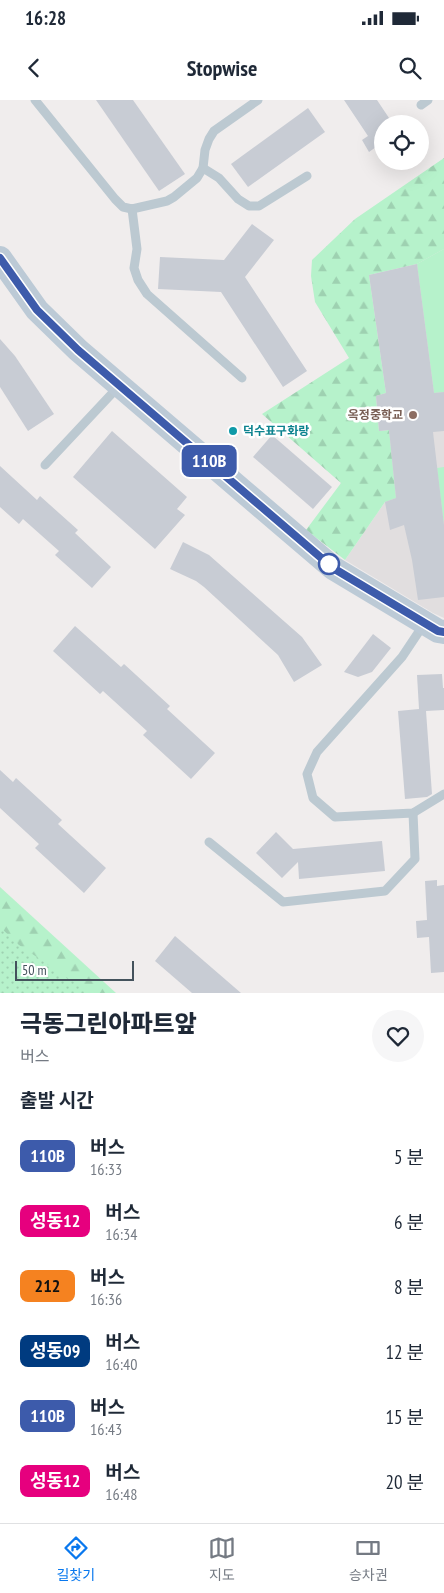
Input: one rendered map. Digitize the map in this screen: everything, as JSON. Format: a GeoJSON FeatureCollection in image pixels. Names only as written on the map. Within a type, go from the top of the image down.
{"type":"FeatureCollection","features":[{"type":"Feature","properties":{"kind":"main road"},"geometry":{"type":"LineString","coordinates":[[0,258],[37,310],[78,350],[333,568],[434,628]]}},
{"type":"Feature","properties":{"kind":"lane"},"geometry":{"type":"LineString","coordinates":[[35,100],[115,199],[123,206],[132,209],[167,201],[197,178],[203,168],[205,150],[214,131],[258,100]]}},
{"type":"Feature","properties":{"kind":"lane"},"geometry":{"type":"LineString","coordinates":[[203,168],[219,178],[238,199],[249,206],[260,206],[307,176]]}},
{"type":"Feature","properties":{"kind":"lane"},"geometry":{"type":"LineString","coordinates":[[132,209],[137,249],[134,268],[138,280],[147,294],[242,378]]}},
{"type":"Feature","properties":{"kind":"lane"},"geometry":{"type":"LineString","coordinates":[[45,465],[119,385]]}},
{"type":"Feature","properties":{"kind":"lane"},"geometry":{"type":"LineString","coordinates":[[434,628],[402,657],[317,752],[307,774],[313,798],[335,817],[413,814],[444,794]]}},
{"type":"Feature","properties":{"kind":"lane"},"geometry":{"type":"LineString","coordinates":[[209,842],[283,902],[385,891],[415,859],[413,814]]}},
{"type":"Feature","properties":{"kind":"shaded area"},"geometry":{"type":"Polygon","coordinates":[[[444,249],[444,618],[345,560],[385,502],[389,430],[379,431],[376,396],[386,393],[369,275],[417,264],[444,249]]]}},
{"type":"Feature","properties":{"kind":"green space"},"geometry":{"type":"Polygon","coordinates":[[[444,158],[444,249],[417,264],[369,275],[386,393],[376,396],[379,431],[389,430],[396,498],[385,502],[345,560],[306,530],[341,483],[262,414],[349,358],[315,302],[311,276],[312,260],[355,219],[444,158]]]}},
{"type":"Feature","properties":{"kind":"green space"},"geometry":{"type":"Polygon","coordinates":[[[444,249],[444,392],[434,393],[417,264],[444,249]]]}},
{"type":"Feature","properties":{"kind":"green space"},"geometry":{"type":"Polygon","coordinates":[[[444,467],[444,525],[437,468],[444,467]]]}},
{"type":"Feature","properties":{"kind":"green space"},"geometry":{"type":"Polygon","coordinates":[[[0,887],[116,993],[0,993],[0,887]]]}},
{"type":"Feature","properties":{"kind":"green space"},"geometry":{"type":"Polygon","coordinates":[[[0,927],[19,945],[90,993],[0,993],[0,927]]]}},
{"type":"Feature","properties":{"kind":"building"},"geometry":{"type":"Polygon","coordinates":[[[96,100],[133,100],[185,174],[159,191],[96,100]]]}},
{"type":"Feature","properties":{"kind":"building"},"geometry":{"type":"Polygon","coordinates":[[[344,100],[377,100],[387,115],[374,115],[374,148],[369,152],[362,140],[368,136],[344,100]]]}},
{"type":"Feature","properties":{"kind":"building"},"geometry":{"type":"Polygon","coordinates":[[[308,108],[325,132],[248,187],[231,164],[308,108]]]}},
{"type":"Feature","properties":{"kind":"building"},"geometry":{"type":"Polygon","coordinates":[[[252,224],[274,240],[245,277],[307,371],[283,387],[221,292],[158,289],[160,257],[224,260],[252,224]]]}},
{"type":"Feature","properties":{"kind":"building"},"geometry":{"type":"Polygon","coordinates":[[[417,264],[434,393],[444,392],[444,431],[433,432],[444,525],[444,597],[418,600],[404,525],[390,530],[385,502],[396,498],[389,430],[379,431],[376,396],[386,393],[369,275],[417,264]]]}},
{"type":"Feature","properties":{"kind":"building"},"geometry":{"type":"Polygon","coordinates":[[[0,339],[15,356],[54,414],[28,431],[0,387],[0,339]]]}},
{"type":"Feature","properties":{"kind":"building"},"geometry":{"type":"Polygon","coordinates":[[[112,431],[187,497],[177,509],[185,515],[155,549],[73,477],[112,431]]]}},
{"type":"Feature","properties":{"kind":"building"},"geometry":{"type":"Polygon","coordinates":[[[272,435],[332,487],[313,509],[253,457],[272,435]]]}},
{"type":"Feature","properties":{"kind":"building"},"geometry":{"type":"Polygon","coordinates":[[[0,466],[37,500],[40,496],[78,530],[75,533],[111,567],[92,588],[55,555],[59,551],[23,519],[19,524],[0,507],[0,466]]]}},
{"type":"Feature","properties":{"kind":"building"},"geometry":{"type":"Polygon","coordinates":[[[183,542],[209,555],[302,637],[322,665],[294,682],[278,655],[204,587],[196,581],[170,569],[183,542]]]}},
{"type":"Feature","properties":{"kind":"building"},"geometry":{"type":"Polygon","coordinates":[[[75,626],[121,667],[124,664],[170,706],[167,709],[215,753],[191,779],[143,735],[147,731],[103,691],[100,694],[53,651],[75,626]]]}},
{"type":"Feature","properties":{"kind":"building"},"geometry":{"type":"Polygon","coordinates":[[[373,634],[391,648],[372,672],[358,677],[344,672],[373,634]]]}},
{"type":"Feature","properties":{"kind":"building"},"geometry":{"type":"Polygon","coordinates":[[[442,674],[444,710],[426,711],[432,794],[427,797],[405,799],[398,711],[419,709],[417,675],[442,674]]]}},
{"type":"Feature","properties":{"kind":"building"},"geometry":{"type":"Polygon","coordinates":[[[0,770],[13,782],[16,778],[62,820],[58,824],[106,868],[84,893],[35,848],[39,844],[0,808],[0,770]]]}},
{"type":"Feature","properties":{"kind":"building"},"geometry":{"type":"Polygon","coordinates":[[[276,832],[293,849],[382,841],[385,871],[299,879],[298,862],[282,878],[256,853],[276,832]]]}},
{"type":"Feature","properties":{"kind":"building"},"geometry":{"type":"Polygon","coordinates":[[[437,880],[437,886],[444,885],[444,972],[431,973],[429,937],[417,938],[416,921],[427,920],[425,881],[437,880]]]}},
{"type":"Feature","properties":{"kind":"building"},"geometry":{"type":"Polygon","coordinates":[[[175,936],[241,993],[192,993],[155,961],[175,936]]]}},
{"type":"Feature","properties":{"kind":"bus line","name":"110B"},"geometry":{"type":"LineString","coordinates":[[0,258],[37,310],[78,350],[333,568],[438,631],[444,632]]}},
{"type":"Feature","properties":{"kind":"place","name":"옥정중학교"},"geometry":{"type":"Point","coordinates":[413,415]}},
{"type":"Feature","properties":{"kind":"place","name":"덕수표구화랑"},"geometry":{"type":"Point","coordinates":[233,431]}}]}
